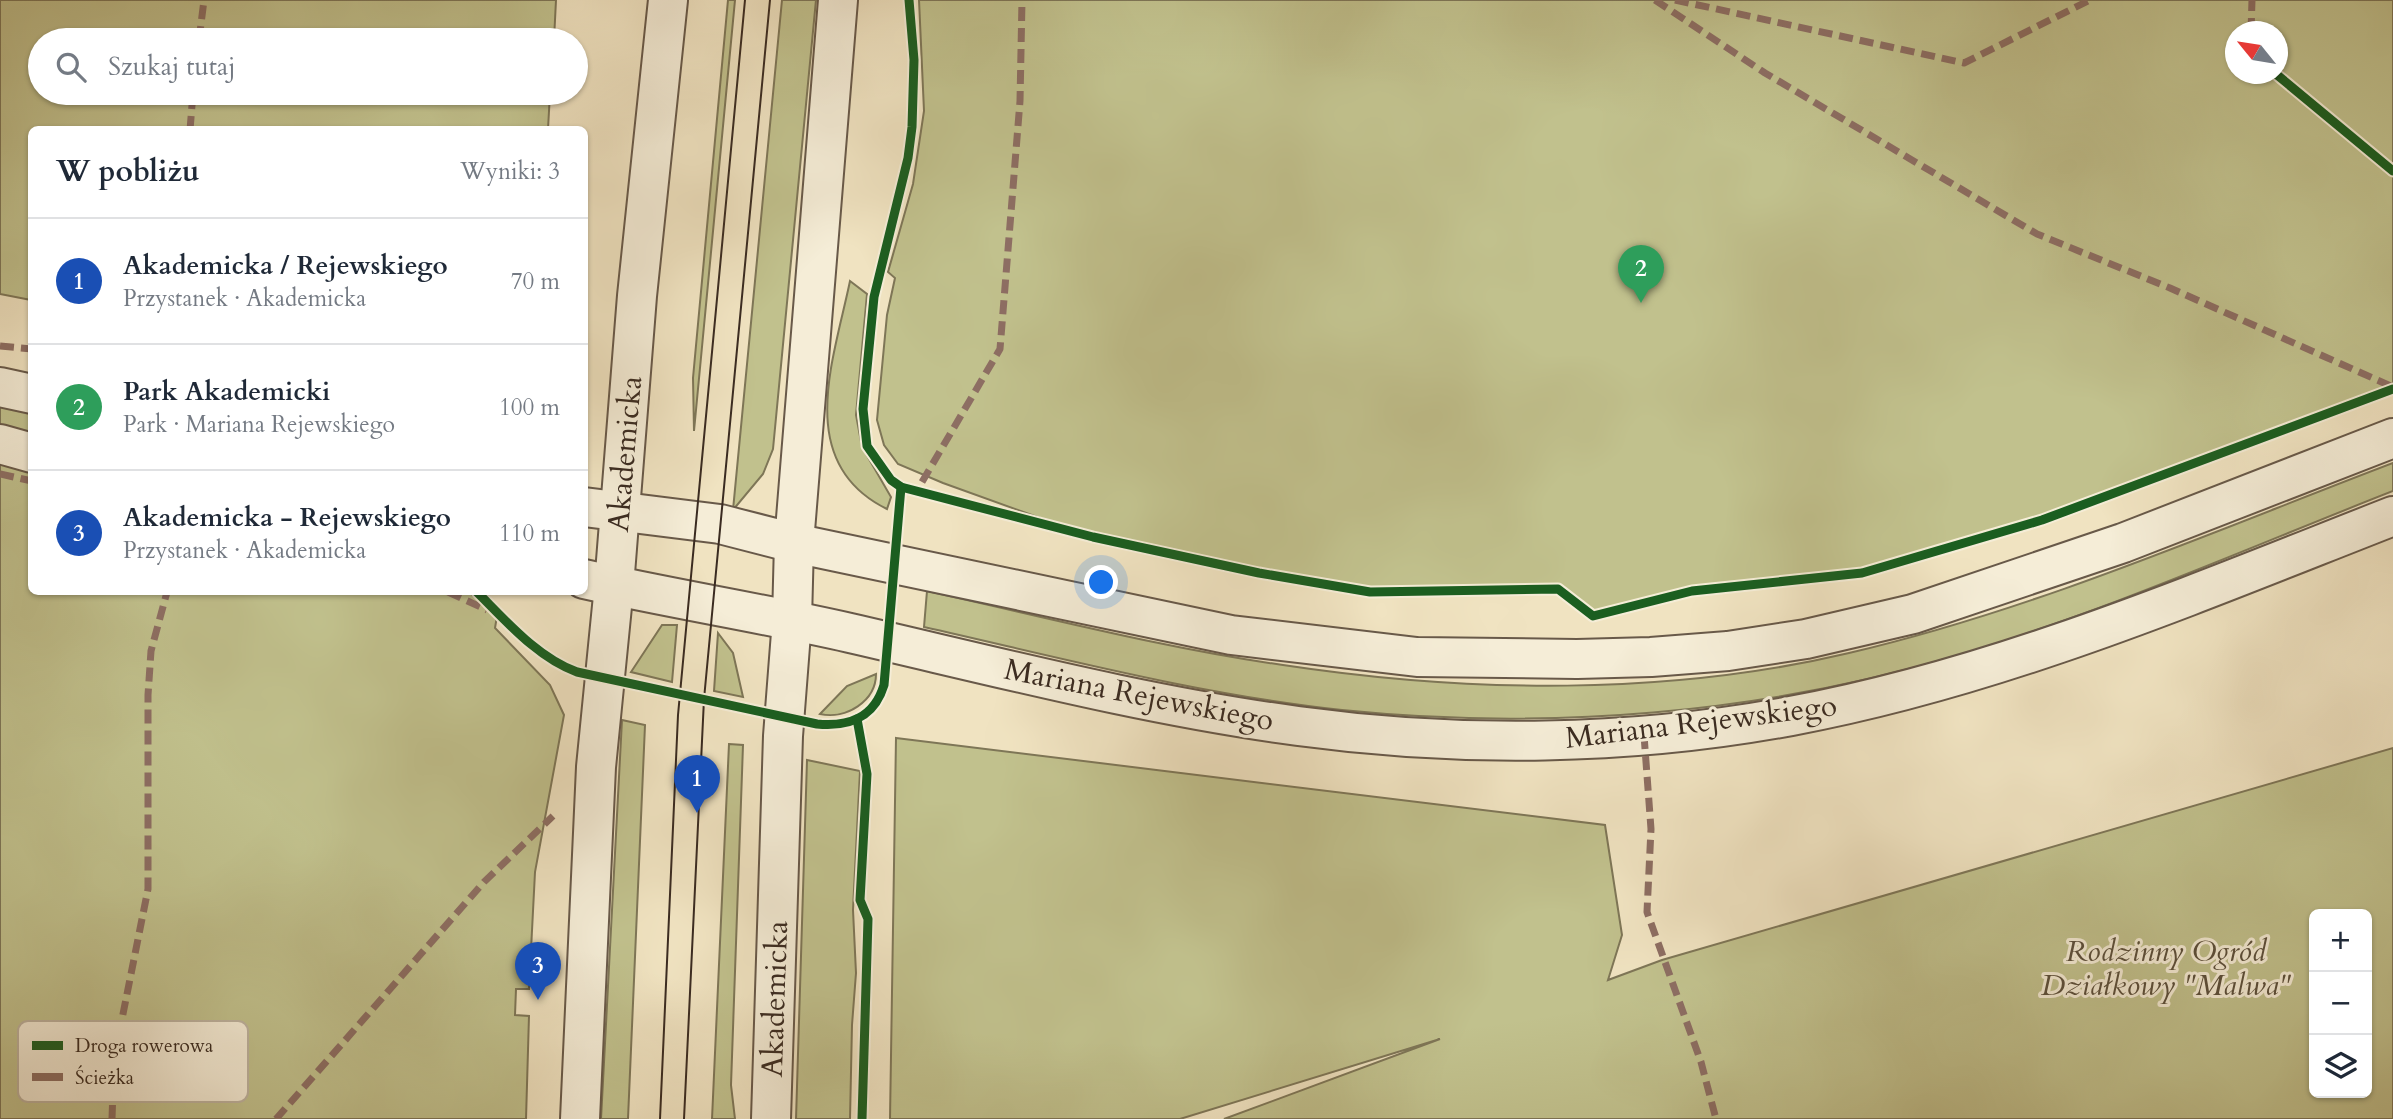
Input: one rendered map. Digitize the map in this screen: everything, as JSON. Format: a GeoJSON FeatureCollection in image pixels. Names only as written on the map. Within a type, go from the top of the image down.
{"type":"FeatureCollection","features":[{"type":"Feature","properties":{"kind":"street","name":"Akademicka"},"geometry":{"type":"LineString","coordinates":[[580,1119],[595,780],[602,509],[637,296],[668,0]]}},
{"type":"Feature","properties":{"kind":"street","name":"Akademicka"},"geometry":{"type":"LineString","coordinates":[[771,1119],[783,736],[792,620],[794,543],[838,0]]}},
{"type":"Feature","properties":{"kind":"street"},"geometry":{"type":"LineString","coordinates":[[0,387],[28,393]]}},
{"type":"Feature","properties":{"kind":"street"},"geometry":{"type":"LineString","coordinates":[[602,509],[720,524],[794,543],[1231,635],[1417,657],[1651,657],[1728,651],[1806,639],[1913,614],[2123,543],[2393,438]]}},
{"type":"Feature","properties":{"kind":"street"},"geometry":{"type":"LineString","coordinates":[[0,444],[28,452]]}},
{"type":"Feature","properties":{"kind":"street","name":"Mariana Rejewskiego"},"geometry":{"type":"LineString","coordinates":[[599,582],[792,620],[1161,702],[1300,727],[1375,735],[1487,741],[1630,736],[1787,717],[1897,694],[1995,666],[2105,628],[2393,516]]}},
{"type":"Feature","properties":{"kind":"green space"},"geometry":{"type":"Polygon","coordinates":[[[0,0],[556,0],[555,28],[28,28],[28,105],[549,105],[548,126],[28,126],[28,299],[0,294],[0,0]]]}},
{"type":"Feature","properties":{"kind":"green space"},"geometry":{"type":"Polygon","coordinates":[[[728,0],[735,0],[694,431],[693,378],[728,0]]]}},
{"type":"Feature","properties":{"kind":"green space"},"geometry":{"type":"Polygon","coordinates":[[[782,0],[816,0],[773,449],[763,474],[733,510],[782,0]]]}},
{"type":"Feature","properties":{"kind":"green space"},"geometry":{"type":"Polygon","coordinates":[[[919,0],[2393,0],[2393,389],[2042,520],[1862,573],[1692,591],[1593,616],[1558,589],[1370,592],[1259,573],[1093,537],[898,464],[884,445],[877,420],[887,315],[895,278],[888,272],[913,184],[924,111],[919,0]]]}},
{"type":"Feature","properties":{"kind":"green space"},"geometry":{"type":"Polygon","coordinates":[[[850,281],[867,294],[856,415],[862,447],[891,497],[887,509],[858,489],[839,465],[830,437],[827,407],[830,375],[850,281]]]}},
{"type":"Feature","properties":{"kind":"green space"},"geometry":{"type":"Polygon","coordinates":[[[0,404],[28,410],[28,435],[0,426],[0,404]]]}},
{"type":"Feature","properties":{"kind":"green space"},"geometry":{"type":"Polygon","coordinates":[[[0,461],[28,470],[28,595],[472,595],[497,616],[495,628],[550,685],[564,715],[535,872],[529,989],[516,989],[515,1015],[529,1016],[526,1119],[0,1119],[0,461]]]}},
{"type":"Feature","properties":{"kind":"green space"},"geometry":{"type":"Polygon","coordinates":[[[2393,463],[2393,491],[2069,619],[1959,655],[1884,675],[1731,704],[1575,717],[1497,719],[1342,710],[1184,685],[924,627],[927,591],[1193,650],[1353,674],[1495,685],[1567,686],[1710,677],[1849,653],[1988,614],[2124,567],[2393,463]]]}},
{"type":"Feature","properties":{"kind":"green space"},"geometry":{"type":"Polygon","coordinates":[[[662,625],[677,625],[672,682],[631,672],[662,625]]]}},
{"type":"Feature","properties":{"kind":"green space"},"geometry":{"type":"Polygon","coordinates":[[[718,633],[733,653],[743,697],[714,691],[718,633]]]}},
{"type":"Feature","properties":{"kind":"green space"},"geometry":{"type":"Polygon","coordinates":[[[876,674],[871,692],[858,706],[840,714],[820,714],[847,686],[876,674]]]}},
{"type":"Feature","properties":{"kind":"green space"},"geometry":{"type":"Polygon","coordinates":[[[622,720],[645,725],[628,1119],[601,1119],[622,720]]]}},
{"type":"Feature","properties":{"kind":"green space","name":"Rodzinny Ogród Działkowy \"Malwa\""},"geometry":{"type":"Polygon","coordinates":[[[896,738],[1605,825],[1622,935],[1608,980],[1662,960],[2393,748],[2393,1119],[1224,1119],[1440,1039],[1180,1119],[890,1119],[896,738]]]}},
{"type":"Feature","properties":{"kind":"green space"},"geometry":{"type":"Polygon","coordinates":[[[729,744],[743,745],[731,1085],[735,1119],[712,1119],[729,744]]]}},
{"type":"Feature","properties":{"kind":"green space"},"geometry":{"type":"Polygon","coordinates":[[[807,760],[860,771],[853,910],[856,973],[850,1119],[796,1119],[807,760]]]}},
{"type":"Feature","properties":{"kind":"tram line"},"geometry":{"type":"LineString","coordinates":[[660,1119],[678,715],[745,0]]}},
{"type":"Feature","properties":{"kind":"tram line"},"geometry":{"type":"LineString","coordinates":[[684,1119],[704,699],[770,0]]}},
{"type":"Feature","properties":{"kind":"marked path"},"geometry":{"type":"LineString","coordinates":[[200,28],[204,0]]}},
{"type":"Feature","properties":{"kind":"marked path"},"geometry":{"type":"LineString","coordinates":[[922,482],[1000,349],[1020,101],[1022,0]]}},
{"type":"Feature","properties":{"kind":"marked path"},"geometry":{"type":"LineString","coordinates":[[1655,0],[1765,73],[2037,234],[2170,288],[2393,387]]}},
{"type":"Feature","properties":{"kind":"marked path"},"geometry":{"type":"LineString","coordinates":[[1675,0],[1964,63],[2090,0]]}},
{"type":"Feature","properties":{"kind":"marked path"},"geometry":{"type":"LineString","coordinates":[[2251,21],[2252,0]]}},
{"type":"Feature","properties":{"kind":"marked path"},"geometry":{"type":"LineString","coordinates":[[190,126],[192,105]]}},
{"type":"Feature","properties":{"kind":"marked path"},"geometry":{"type":"LineString","coordinates":[[0,346],[28,349]]}},
{"type":"Feature","properties":{"kind":"marked path"},"geometry":{"type":"LineString","coordinates":[[0,474],[28,480]]}},
{"type":"Feature","properties":{"kind":"marked path"},"geometry":{"type":"LineString","coordinates":[[122,1021],[148,889],[148,695],[151,651],[166,595]]}},
{"type":"Feature","properties":{"kind":"marked path"},"geometry":{"type":"LineString","coordinates":[[454,595],[487,610]]}},
{"type":"Feature","properties":{"kind":"marked path"},"geometry":{"type":"LineString","coordinates":[[1644,735],[1651,829],[1647,912],[1701,1062],[1716,1119]]}},
{"type":"Feature","properties":{"kind":"marked path"},"geometry":{"type":"LineString","coordinates":[[276,1119],[484,882],[553,816]]}},
{"type":"Feature","properties":{"kind":"marked path"},"geometry":{"type":"LineString","coordinates":[[112,1119],[113,1102]]}},
{"type":"Feature","properties":{"kind":"cycle path"},"geometry":{"type":"LineString","coordinates":[[909,0],[914,60],[912,127],[908,158],[874,297],[863,409],[867,446],[891,480],[901,487],[1093,537],[1259,573],[1370,592],[1558,589],[1593,616],[1692,591],[1862,573],[2042,520],[2393,389]]}},
{"type":"Feature","properties":{"kind":"cycle path"},"geometry":{"type":"LineString","coordinates":[[2288,84],[2393,171]]}},
{"type":"Feature","properties":{"kind":"cycle path"},"geometry":{"type":"LineString","coordinates":[[480,595],[536,648],[577,672],[817,724],[850,722],[867,713],[880,696],[884,685],[901,487]]}},
{"type":"Feature","properties":{"kind":"cycle path"},"geometry":{"type":"LineString","coordinates":[[857,719],[867,774],[860,900],[868,919],[862,1119]]}},
{"type":"Feature","properties":{"kind":"place","name":"Park Akademicki"},"geometry":{"type":"Point","coordinates":[1641,303]}},
{"type":"Feature","properties":{"kind":"place","name":"Akademicka / Rejewskiego"},"geometry":{"type":"Point","coordinates":[697,813]}},
{"type":"Feature","properties":{"kind":"place","name":"Akademicka - Rejewskiego"},"geometry":{"type":"Point","coordinates":[538,1000]}}]}
